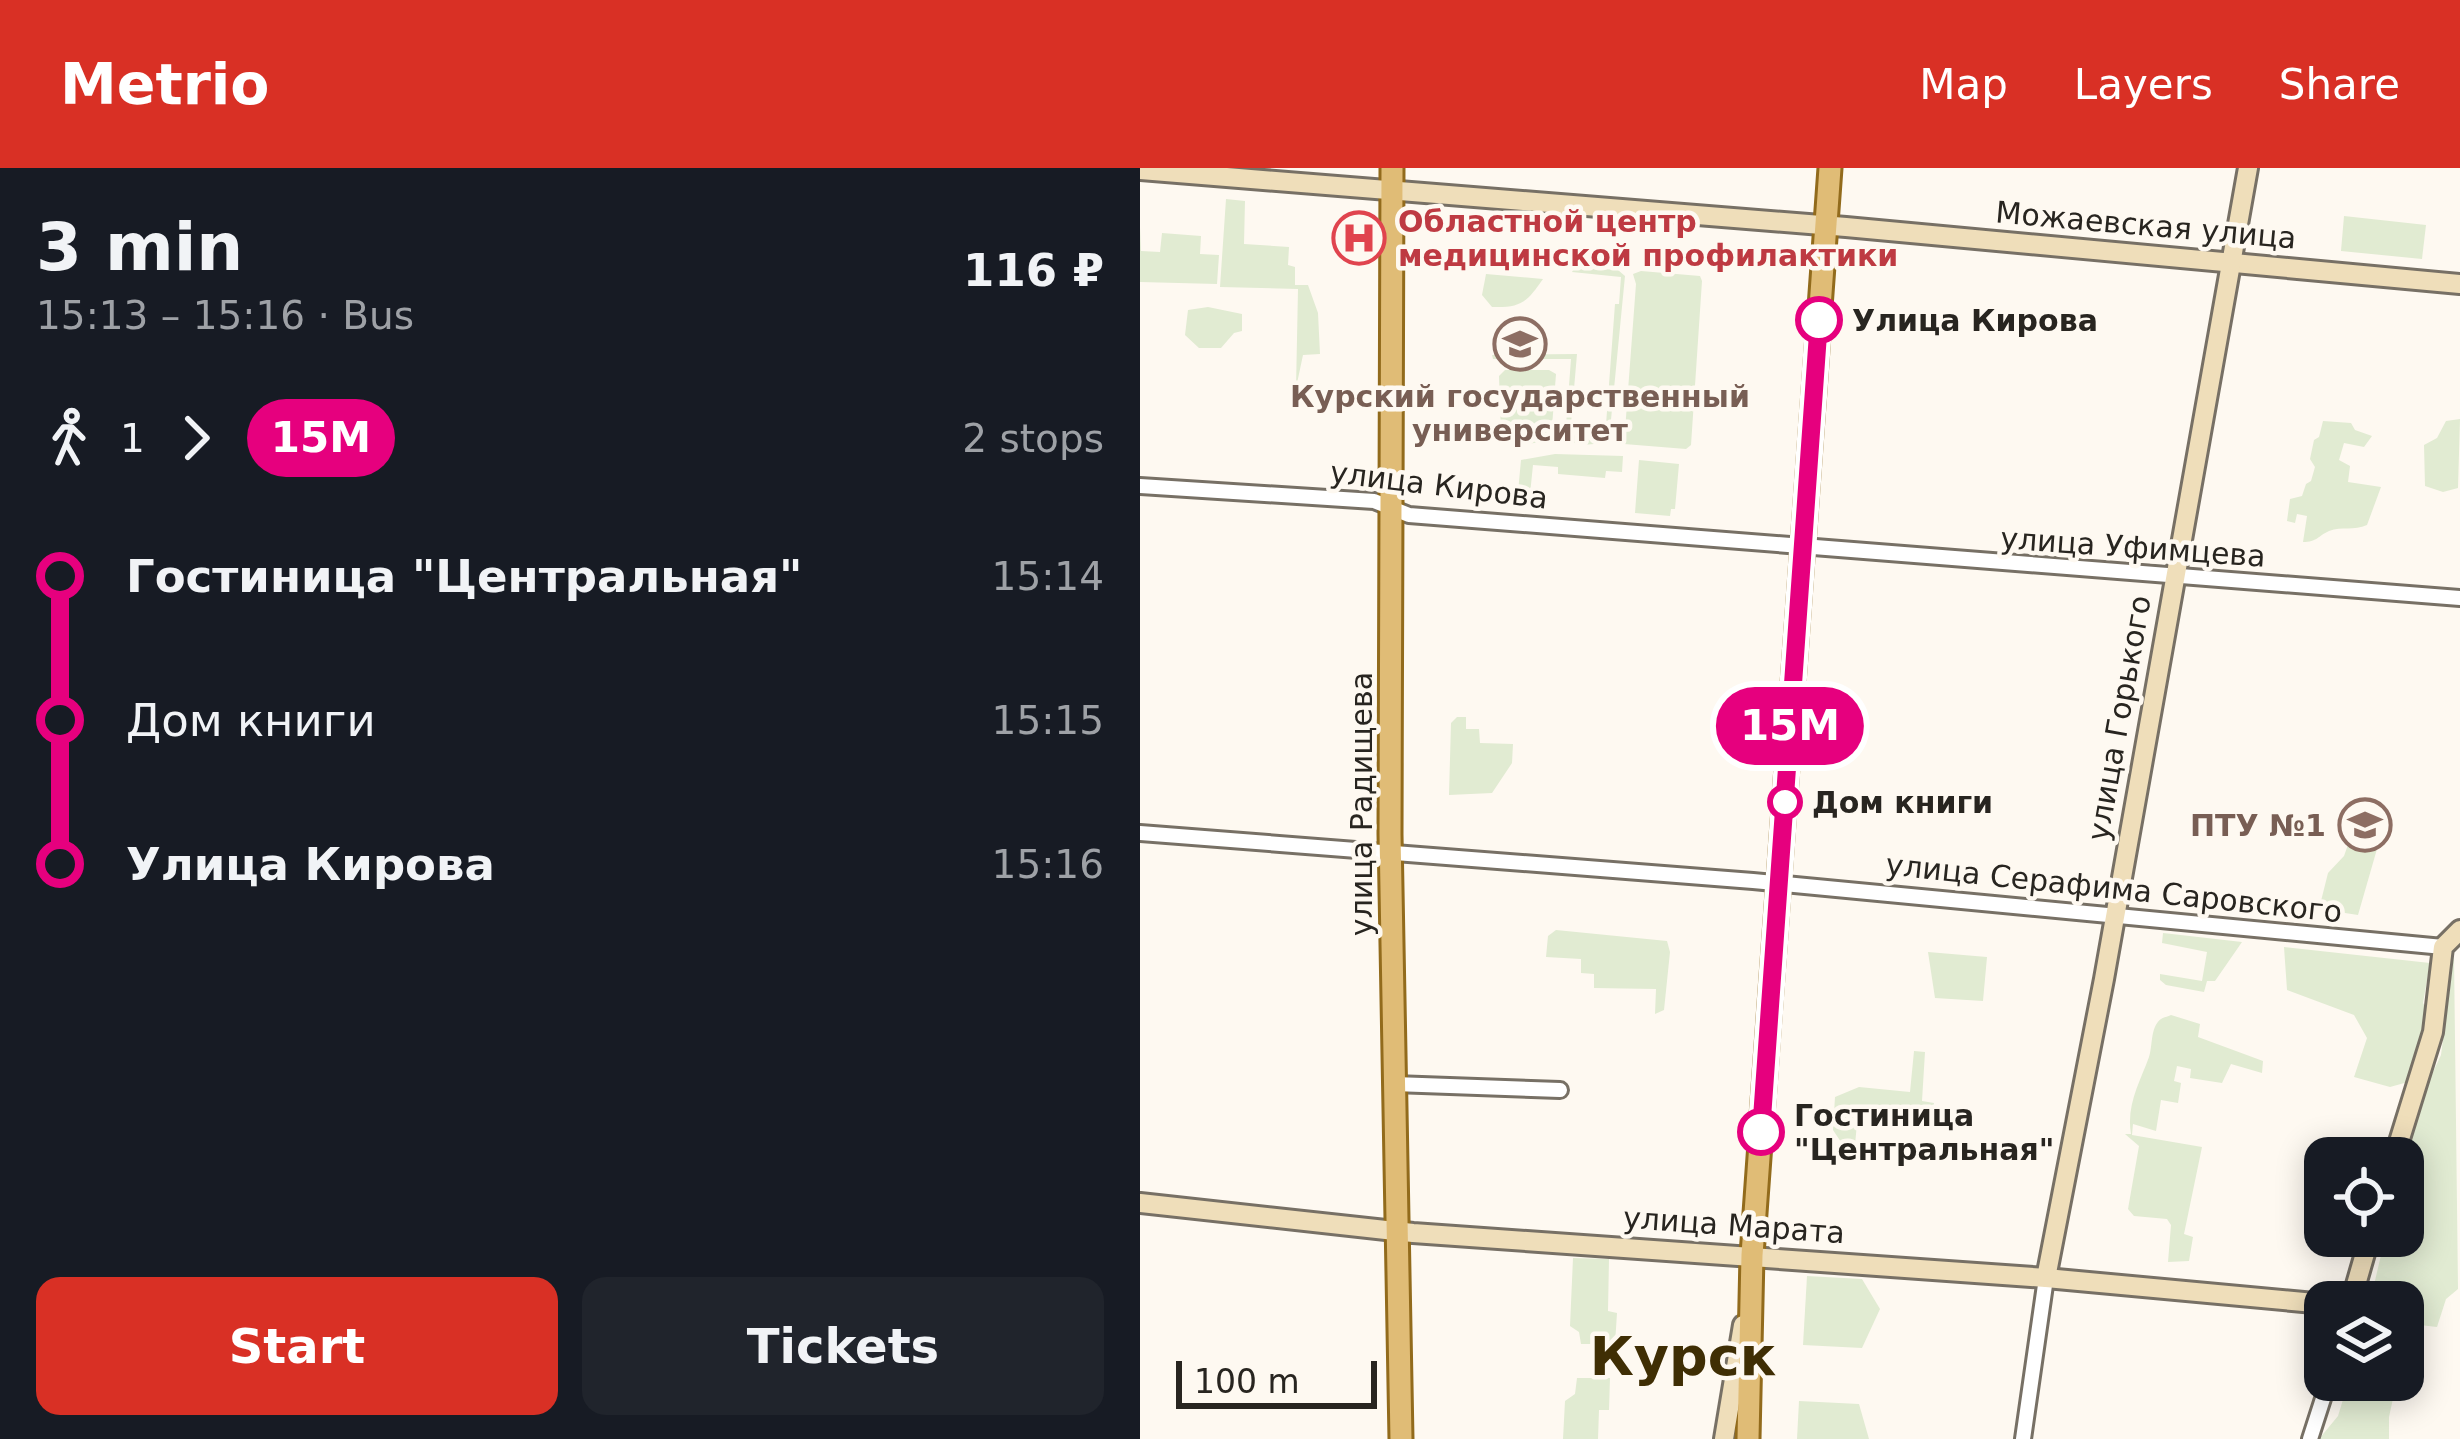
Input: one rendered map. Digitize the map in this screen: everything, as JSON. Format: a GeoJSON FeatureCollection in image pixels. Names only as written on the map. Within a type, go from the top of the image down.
{"type":"FeatureCollection","features":[{"type":"Feature","properties":{"kind":"main road"},"geometry":{"type":"LineString","coordinates":[[1748,1439],[1751,1255],[1830,168]]}},
{"type":"Feature","properties":{"kind":"main road","name":"улица Радищева"},"geometry":{"type":"LineString","coordinates":[[1392,179],[1391,852],[1401,1439]]}},
{"type":"Feature","properties":{"kind":"street","name":"улица Горького"},"geometry":{"type":"LineString","coordinates":[[2046,1278],[2248,168]]}},
{"type":"Feature","properties":{"kind":"street","name":"Можаевская улица"},"geometry":{"type":"LineString","coordinates":[[1140,170],[1392,179],[1826,226],[2460,284]]}},
{"type":"Feature","properties":{"kind":"street","name":"улица Кирова"},"geometry":{"type":"LineString","coordinates":[[1140,486],[1374,501],[1409,515],[1802,548]]}},
{"type":"Feature","properties":{"kind":"street","name":"улица Уфимцева"},"geometry":{"type":"LineString","coordinates":[[1802,548],[2460,598]]}},
{"type":"Feature","properties":{"kind":"street","name":"улица Серафима Саровского"},"geometry":{"type":"LineString","coordinates":[[1140,833],[2116,913],[2443,946]]}},
{"type":"Feature","properties":{"kind":"street"},"geometry":{"type":"LineString","coordinates":[[2400,1137],[2433,1032],[2443,946],[2460,930]]}},
{"type":"Feature","properties":{"kind":"street"},"geometry":{"type":"LineString","coordinates":[[1394,1084],[1560,1090]]}},
{"type":"Feature","properties":{"kind":"street","name":"улица Марата"},"geometry":{"type":"LineString","coordinates":[[1140,1203],[1396,1232],[1751,1255],[2304,1302]]}},
{"type":"Feature","properties":{"kind":"street"},"geometry":{"type":"LineString","coordinates":[[1724,1439],[1751,1255]]}},
{"type":"Feature","properties":{"kind":"street"},"geometry":{"type":"LineString","coordinates":[[2023,1439],[2046,1278]]}},
{"type":"Feature","properties":{"kind":"street"},"geometry":{"type":"LineString","coordinates":[[2310,1439],[2322,1401]]}},
{"type":"Feature","properties":{"kind":"green space"},"geometry":{"type":"Polygon","coordinates":[[[1226,199],[1245,201],[1244,244],[1289,247],[1288,265],[1295,267],[1295,285],[1308,285],[1318,313],[1320,354],[1303,355],[1296,388],[1298,289],[1220,287],[1226,199]]]}},
{"type":"Feature","properties":{"kind":"green space"},"geometry":{"type":"Polygon","coordinates":[[[2344,216],[2426,225],[2422,259],[2341,251],[2344,216]]]}},
{"type":"Feature","properties":{"kind":"green space"},"geometry":{"type":"Polygon","coordinates":[[[1140,227],[1141,251],[1160,252],[1162,233],[1201,236],[1200,254],[1219,255],[1217,284],[1140,282],[1140,227]]]}},
{"type":"Feature","properties":{"kind":"green space"},"geometry":{"type":"Polygon","coordinates":[[[1575,267],[1618,270],[1625,276],[1609,440],[1593,444],[1565,439],[1571,359],[1493,359],[1492,355],[1577,354],[1570,435],[1605,438],[1621,277],[1572,272],[1575,267]]]}},
{"type":"Feature","properties":{"kind":"green space"},"geometry":{"type":"Polygon","coordinates":[[[1486,274],[1543,279],[1522,302],[1492,307],[1482,295],[1486,274]]]}},
{"type":"Feature","properties":{"kind":"green space"},"geometry":{"type":"Polygon","coordinates":[[[1633,274],[1700,276],[1702,281],[1691,445],[1686,449],[1624,444],[1633,274]]]}},
{"type":"Feature","properties":{"kind":"green space"},"geometry":{"type":"Polygon","coordinates":[[[1208,307],[1242,314],[1242,331],[1221,348],[1199,348],[1185,335],[1188,310],[1208,307]]]}},
{"type":"Feature","properties":{"kind":"green space"},"geometry":{"type":"Polygon","coordinates":[[[1505,370],[1556,374],[1551,440],[1516,446],[1501,434],[1499,376],[1505,370]]]}},
{"type":"Feature","properties":{"kind":"green space"},"geometry":{"type":"Polygon","coordinates":[[[2460,419],[2458,488],[2443,492],[2425,486],[2424,445],[2437,438],[2446,421],[2460,419]]]}},
{"type":"Feature","properties":{"kind":"green space"},"geometry":{"type":"Polygon","coordinates":[[[2323,421],[2351,423],[2355,430],[2372,436],[2364,447],[2344,443],[2339,460],[2350,466],[2348,482],[2381,487],[2367,525],[2334,530],[2303,542],[2307,516],[2297,514],[2295,523],[2287,521],[2290,499],[2302,496],[2311,481],[2315,467],[2310,459],[2323,421]]]}},
{"type":"Feature","properties":{"kind":"green space"},"geometry":{"type":"Polygon","coordinates":[[[1555,454],[1623,456],[1622,472],[1606,471],[1605,478],[1558,474],[1558,467],[1533,465],[1529,504],[1517,503],[1521,460],[1555,454]]]}},
{"type":"Feature","properties":{"kind":"green space"},"geometry":{"type":"Polygon","coordinates":[[[1639,460],[1679,464],[1675,509],[1670,516],[1635,513],[1639,460]]]}},
{"type":"Feature","properties":{"kind":"green space"},"geometry":{"type":"Polygon","coordinates":[[[1466,717],[1466,729],[1479,729],[1480,743],[1513,744],[1512,763],[1492,793],[1449,795],[1451,723],[1466,717]]]}},
{"type":"Feature","properties":{"kind":"green space"},"geometry":{"type":"Polygon","coordinates":[[[2358,836],[2379,842],[2358,915],[2319,909],[2328,873],[2344,856],[2350,839],[2358,836]]]}},
{"type":"Feature","properties":{"kind":"green space"},"geometry":{"type":"Polygon","coordinates":[[[1556,930],[1667,941],[1664,1010],[1655,1014],[1656,989],[1594,988],[1594,974],[1581,973],[1581,959],[1546,957],[1548,936],[1556,930]]]}},
{"type":"Feature","properties":{"kind":"green space"},"geometry":{"type":"Polygon","coordinates":[[[2163,933],[2242,942],[2215,981],[2207,981],[2204,992],[2160,980],[2160,974],[2202,981],[2207,952],[2162,943],[2163,933]]]}},
{"type":"Feature","properties":{"kind":"green space"},"geometry":{"type":"Polygon","coordinates":[[[2284,947],[2430,963],[2423,1003],[2429,1014],[2408,1082],[2390,1087],[2354,1077],[2367,1038],[2354,1015],[2287,990],[2284,947]]]}},
{"type":"Feature","properties":{"kind":"green space"},"geometry":{"type":"Polygon","coordinates":[[[1928,952],[1987,957],[1983,1001],[1935,998],[1928,952]]]}},
{"type":"Feature","properties":{"kind":"green space"},"geometry":{"type":"Polygon","coordinates":[[[2454,955],[2458,1289],[2446,1299],[2437,1327],[2424,1326],[2424,1281],[2375,1281],[2381,1257],[2424,1257],[2424,1137],[2410,1137],[2441,1055],[2454,955]]]}},
{"type":"Feature","properties":{"kind":"green space"},"geometry":{"type":"Polygon","coordinates":[[[2171,1015],[2200,1024],[2198,1037],[2263,1061],[2262,1073],[2231,1064],[2222,1083],[2190,1078],[2191,1069],[2177,1066],[2178,1103],[2161,1100],[2156,1131],[2133,1124],[2132,1135],[2202,1147],[2184,1234],[2193,1237],[2189,1261],[2168,1262],[2171,1225],[2167,1219],[2134,1216],[2128,1209],[2139,1146],[2125,1134],[2131,1134],[2132,1103],[2155,1027],[2171,1015]]]}},
{"type":"Feature","properties":{"kind":"green space"},"geometry":{"type":"Polygon","coordinates":[[[1914,1051],[1925,1052],[1922,1101],[1934,1103],[1932,1120],[1900,1118],[1899,1126],[1857,1123],[1855,1145],[1843,1145],[1833,1130],[1835,1097],[1859,1087],[1910,1092],[1914,1051]]]}},
{"type":"Feature","properties":{"kind":"green space"},"geometry":{"type":"Polygon","coordinates":[[[1573,1258],[1609,1259],[1608,1311],[1617,1313],[1615,1344],[1581,1344],[1579,1332],[1570,1326],[1573,1258]]]}},
{"type":"Feature","properties":{"kind":"green space"},"geometry":{"type":"Polygon","coordinates":[[[1807,1276],[1862,1279],[1880,1309],[1862,1348],[1803,1345],[1807,1276]]]}},
{"type":"Feature","properties":{"kind":"green space"},"geometry":{"type":"Polygon","coordinates":[[[1577,1378],[1610,1378],[1609,1410],[1599,1410],[1598,1439],[1563,1439],[1565,1401],[1575,1394],[1577,1378]]]}},
{"type":"Feature","properties":{"kind":"green space"},"geometry":{"type":"Polygon","coordinates":[[[1799,1401],[1859,1404],[1869,1439],[1797,1439],[1799,1401]]]}},
{"type":"Feature","properties":{"kind":"green space"},"geometry":{"type":"Polygon","coordinates":[[[2343,1401],[2392,1401],[2389,1439],[2319,1439],[2338,1416],[2343,1401]]]}},
{"type":"Feature","properties":{"kind":"bus line","name":"15М"},"geometry":{"type":"LineString","coordinates":[[1761,1132],[1819,320]]}},
{"type":"Feature","properties":{"kind":"place","name":"Областной центр медицинской профилактики"},"geometry":{"type":"Point","coordinates":[1359,238]}},
{"type":"Feature","properties":{"kind":"place","name":"Улица Кирова"},"geometry":{"type":"Point","coordinates":[1819,320]}},
{"type":"Feature","properties":{"kind":"place","name":"Курский государственный университет"},"geometry":{"type":"Point","coordinates":[1520,344]}},
{"type":"Feature","properties":{"kind":"place","name":"Дом книги"},"geometry":{"type":"Point","coordinates":[1785,802]}},
{"type":"Feature","properties":{"kind":"place","name":"ПТУ №1"},"geometry":{"type":"Point","coordinates":[2365,825]}},
{"type":"Feature","properties":{"kind":"place","name":"Гостиница \"Центральная\""},"geometry":{"type":"Point","coordinates":[1761,1132]}},
{"type":"Feature","properties":{"kind":"district","name":"Курск"},"geometry":{"type":"Point","coordinates":[1683,1356]}}]}
